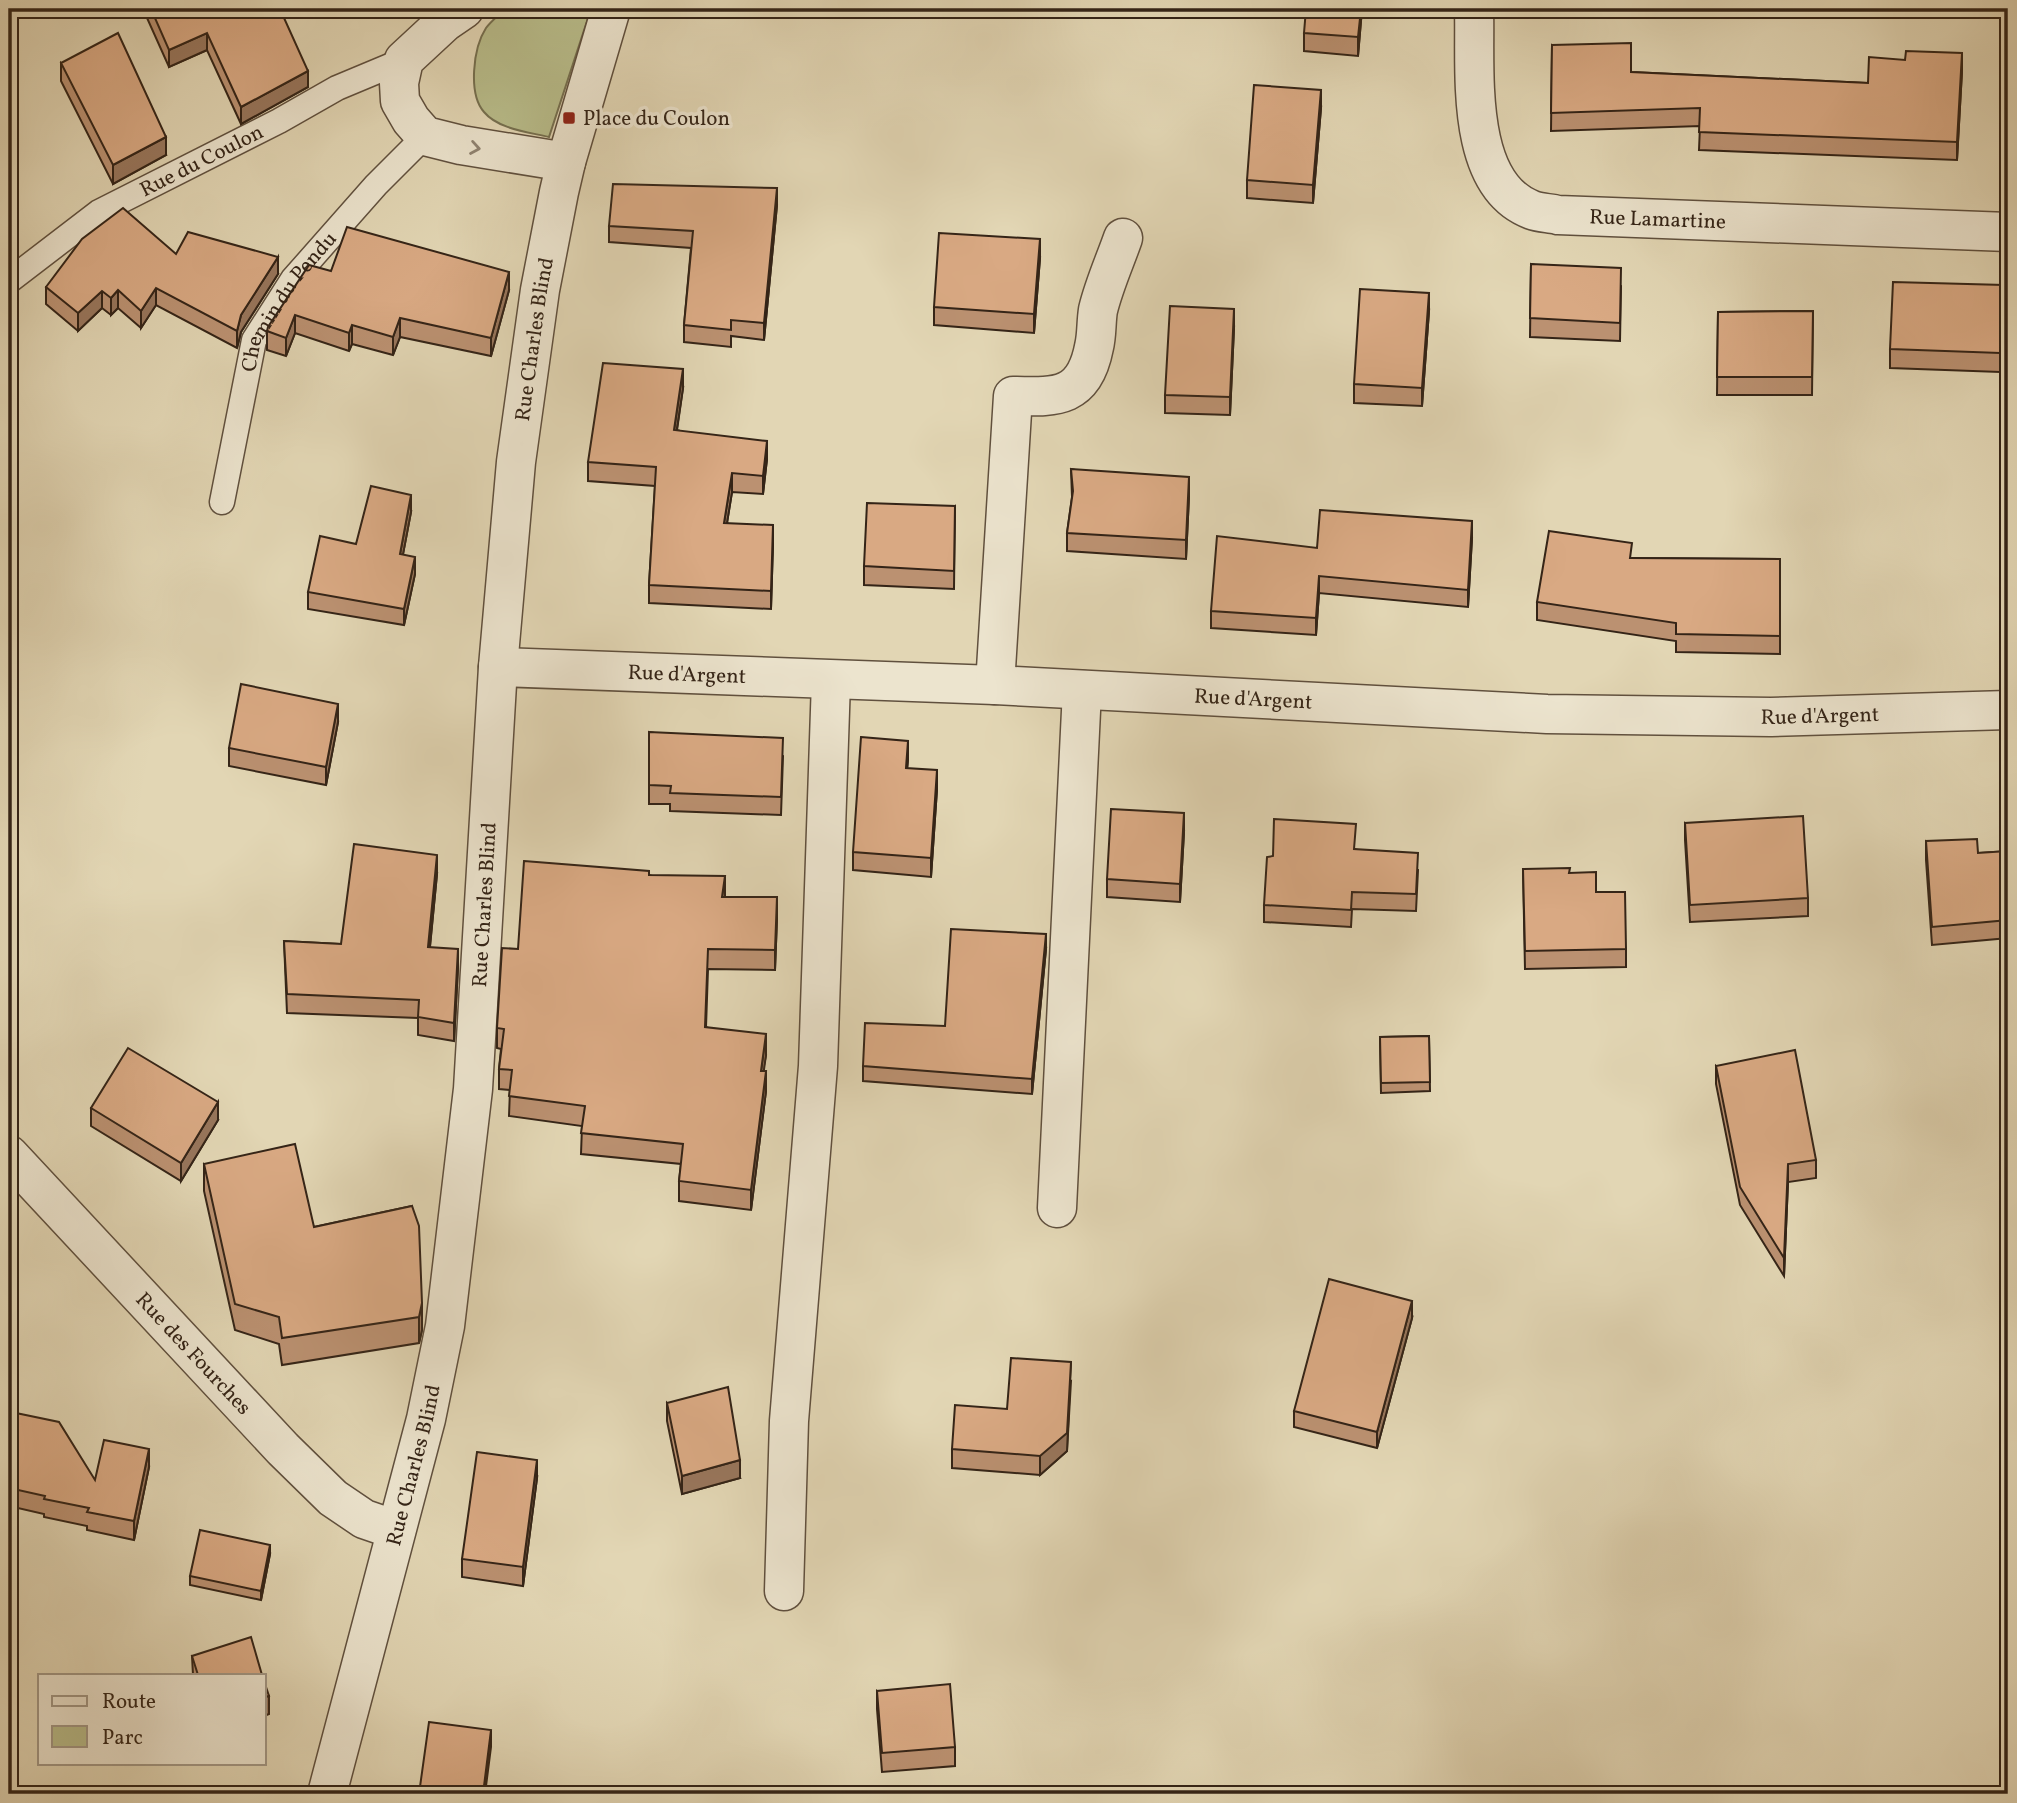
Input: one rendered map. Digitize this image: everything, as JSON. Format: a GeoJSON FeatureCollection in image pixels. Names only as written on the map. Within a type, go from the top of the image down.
{"type":"FeatureCollection","features":[{"type":"Feature","properties":{"kind":"street"},"geometry":{"type":"LineString","coordinates":[[464,9],[445,22],[404,60],[398,83],[400,100],[411,120],[425,136],[461,145],[566,162]]}},
{"type":"Feature","properties":{"kind":"street","name":"Rue Charles Blind"},"geometry":{"type":"LineString","coordinates":[[327,1794],[426,1419],[442,1340],[459,1221],[473,1089],[498,667],[517,449],[540,290],[566,162],[611,9]]}},
{"type":"Feature","properties":{"kind":"street","name":"Rue Lamartine"},"geometry":{"type":"LineString","coordinates":[[1474,9],[1478,123],[1484,153],[1495,177],[1510,197],[1532,210],[1558,215],[2008,232]]}},
{"type":"Feature","properties":{"kind":"street"},"geometry":{"type":"LineString","coordinates":[[995,685],[1013,396],[1052,397],[1065,393],[1077,384],[1087,369],[1094,348],[1098,309],[1123,238]]}},
{"type":"Feature","properties":{"kind":"street","name":"Rue d'Argent"},"geometry":{"type":"LineString","coordinates":[[498,667],[995,685],[1547,714],[1771,717],[2008,710]]}},
{"type":"Feature","properties":{"kind":"street"},"geometry":{"type":"LineString","coordinates":[[784,1591],[789,1421],[818,1066],[831,681]]}},
{"type":"Feature","properties":{"kind":"street"},"geometry":{"type":"LineString","coordinates":[[1057,1209],[1082,690]]}},
{"type":"Feature","properties":{"kind":"street","name":"Rue des Fourches"},"geometry":{"type":"LineString","coordinates":[[9,1154],[283,1449],[333,1498],[364,1519],[396,1530]]}},
{"type":"Feature","properties":{"kind":"lane","name":"Rue du Coulon"},"geometry":{"type":"LineString","coordinates":[[9,281],[99,212],[279,121],[337,88],[404,60]]}},
{"type":"Feature","properties":{"kind":"lane","name":"Chemin du Pendu"},"geometry":{"type":"LineString","coordinates":[[222,502],[254,340],[293,279],[376,185],[425,136]]}},
{"type":"Feature","properties":{"kind":"green space"},"geometry":{"type":"Polygon","coordinates":[[[505,9],[591,9],[549,137],[497,122],[484,112],[479,104],[474,83],[478,47],[486,28],[505,9]]]}},
{"type":"Feature","properties":{"kind":"building"},"geometry":{"type":"Polygon","coordinates":[[[151,9],[280,9],[308,71],[241,107],[207,33],[169,50],[151,9]]]}},
{"type":"Feature","properties":{"kind":"building"},"geometry":{"type":"Polygon","coordinates":[[[1306,9],[1361,9],[1358,37],[1304,33],[1306,9]]]}},
{"type":"Feature","properties":{"kind":"building"},"geometry":{"type":"Polygon","coordinates":[[[118,33],[166,137],[113,165],[61,63],[118,33]]]}},
{"type":"Feature","properties":{"kind":"building"},"geometry":{"type":"Polygon","coordinates":[[[1631,43],[1631,72],[1868,83],[1869,57],[1905,60],[1906,51],[1962,53],[1957,142],[1699,132],[1700,108],[1551,113],[1552,45],[1631,43]]]}},
{"type":"Feature","properties":{"kind":"building"},"geometry":{"type":"Polygon","coordinates":[[[1254,85],[1321,90],[1313,185],[1247,180],[1254,85]]]}},
{"type":"Feature","properties":{"kind":"building"},"geometry":{"type":"Polygon","coordinates":[[[613,184],[777,188],[764,323],[731,320],[731,330],[684,325],[693,231],[609,226],[613,184]]]}},
{"type":"Feature","properties":{"kind":"building"},"geometry":{"type":"Polygon","coordinates":[[[123,208],[176,254],[188,232],[278,257],[241,315],[237,331],[156,288],[141,311],[118,290],[111,298],[102,291],[78,313],[46,287],[82,239],[123,208]]]}},
{"type":"Feature","properties":{"kind":"building"},"geometry":{"type":"Polygon","coordinates":[[[347,227],[509,272],[491,338],[400,318],[393,337],[352,325],[349,333],[295,315],[286,338],[267,331],[309,265],[331,271],[347,227]]]}},
{"type":"Feature","properties":{"kind":"building"},"geometry":{"type":"Polygon","coordinates":[[[939,233],[1040,239],[1034,314],[934,307],[939,233]]]}},
{"type":"Feature","properties":{"kind":"building"},"geometry":{"type":"Polygon","coordinates":[[[1531,264],[1621,268],[1620,323],[1530,318],[1531,264]]]}},
{"type":"Feature","properties":{"kind":"building"},"geometry":{"type":"Polygon","coordinates":[[[1893,282],[2004,285],[2000,353],[1890,349],[1893,282]]]}},
{"type":"Feature","properties":{"kind":"building"},"geometry":{"type":"Polygon","coordinates":[[[1360,289],[1429,293],[1422,388],[1354,384],[1360,289]]]}},
{"type":"Feature","properties":{"kind":"building"},"geometry":{"type":"Polygon","coordinates":[[[1170,306],[1234,309],[1230,397],[1165,395],[1170,306]]]}},
{"type":"Feature","properties":{"kind":"building"},"geometry":{"type":"Polygon","coordinates":[[[1813,311],[1812,377],[1717,377],[1718,312],[1813,311]]]}},
{"type":"Feature","properties":{"kind":"building"},"geometry":{"type":"Polygon","coordinates":[[[603,363],[683,369],[674,430],[767,441],[763,476],[732,473],[724,523],[773,525],[771,591],[649,585],[656,467],[588,462],[603,363]]]}},
{"type":"Feature","properties":{"kind":"building"},"geometry":{"type":"Polygon","coordinates":[[[1071,469],[1189,477],[1186,540],[1067,533],[1073,491],[1071,469]]]}},
{"type":"Feature","properties":{"kind":"building"},"geometry":{"type":"Polygon","coordinates":[[[371,486],[411,495],[400,554],[415,557],[404,609],[308,592],[320,536],[356,544],[371,486]]]}},
{"type":"Feature","properties":{"kind":"building"},"geometry":{"type":"Polygon","coordinates":[[[867,503],[955,506],[954,571],[864,566],[867,503]]]}},
{"type":"Feature","properties":{"kind":"building"},"geometry":{"type":"Polygon","coordinates":[[[1320,510],[1472,521],[1468,590],[1319,576],[1316,618],[1211,611],[1217,536],[1317,548],[1320,510]]]}},
{"type":"Feature","properties":{"kind":"building"},"geometry":{"type":"Polygon","coordinates":[[[1549,531],[1632,543],[1630,558],[1780,559],[1780,636],[1676,634],[1676,623],[1537,602],[1549,531]]]}},
{"type":"Feature","properties":{"kind":"building"},"geometry":{"type":"Polygon","coordinates":[[[241,684],[338,704],[326,767],[229,748],[241,684]]]}},
{"type":"Feature","properties":{"kind":"building"},"geometry":{"type":"Polygon","coordinates":[[[649,732],[783,738],[781,797],[670,793],[671,786],[649,785],[649,732]]]}},
{"type":"Feature","properties":{"kind":"building"},"geometry":{"type":"Polygon","coordinates":[[[861,737],[908,741],[906,768],[937,770],[931,858],[853,852],[861,737]]]}},
{"type":"Feature","properties":{"kind":"building"},"geometry":{"type":"Polygon","coordinates":[[[1111,809],[1184,813],[1180,884],[1107,879],[1111,809]]]}},
{"type":"Feature","properties":{"kind":"building"},"geometry":{"type":"Polygon","coordinates":[[[1803,816],[1808,898],[1690,905],[1685,823],[1803,816]]]}},
{"type":"Feature","properties":{"kind":"building"},"geometry":{"type":"Polygon","coordinates":[[[1274,819],[1356,824],[1354,849],[1418,853],[1416,894],[1352,892],[1351,910],[1264,905],[1267,857],[1273,856],[1274,819]]]}},
{"type":"Feature","properties":{"kind":"building"},"geometry":{"type":"Polygon","coordinates":[[[1977,839],[1978,853],[2008,851],[2008,920],[1932,927],[1926,841],[1977,839]]]}},
{"type":"Feature","properties":{"kind":"building"},"geometry":{"type":"Polygon","coordinates":[[[354,844],[437,855],[428,947],[458,949],[454,1023],[418,1017],[419,1000],[287,994],[284,941],[341,944],[354,844]]]}},
{"type":"Feature","properties":{"kind":"building"},"geometry":{"type":"Polygon","coordinates":[[[524,861],[649,871],[649,875],[725,876],[722,897],[777,897],[775,950],[708,949],[705,1027],[766,1034],[761,1071],[766,1071],[751,1190],[679,1181],[683,1144],[581,1133],[585,1106],[509,1096],[512,1070],[499,1069],[504,1029],[497,1028],[502,948],[518,949],[524,861]]]}},
{"type":"Feature","properties":{"kind":"building"},"geometry":{"type":"Polygon","coordinates":[[[1570,868],[1569,873],[1596,872],[1596,892],[1625,892],[1626,949],[1525,951],[1523,869],[1570,868]]]}},
{"type":"Feature","properties":{"kind":"building"},"geometry":{"type":"Polygon","coordinates":[[[951,929],[1046,934],[1032,1079],[863,1066],[865,1023],[945,1026],[951,929]]]}},
{"type":"Feature","properties":{"kind":"building"},"geometry":{"type":"Polygon","coordinates":[[[1429,1036],[1430,1082],[1381,1083],[1380,1037],[1429,1036]]]}},
{"type":"Feature","properties":{"kind":"building"},"geometry":{"type":"Polygon","coordinates":[[[128,1048],[218,1102],[181,1163],[91,1108],[128,1048]]]}},
{"type":"Feature","properties":{"kind":"building"},"geometry":{"type":"Polygon","coordinates":[[[1795,1050],[1816,1160],[1788,1164],[1784,1258],[1740,1187],[1716,1066],[1795,1050]]]}},
{"type":"Feature","properties":{"kind":"building"},"geometry":{"type":"Polygon","coordinates":[[[295,1144],[314,1227],[412,1206],[419,1226],[422,1303],[419,1317],[282,1338],[279,1317],[235,1304],[204,1164],[295,1144]]]}},
{"type":"Feature","properties":{"kind":"building"},"geometry":{"type":"Polygon","coordinates":[[[1329,1279],[1412,1301],[1377,1432],[1294,1411],[1329,1279]]]}},
{"type":"Feature","properties":{"kind":"building"},"geometry":{"type":"Polygon","coordinates":[[[1011,1358],[1071,1362],[1067,1433],[1040,1456],[952,1449],[955,1405],[1007,1409],[1011,1358]]]}},
{"type":"Feature","properties":{"kind":"building"},"geometry":{"type":"Polygon","coordinates":[[[728,1387],[740,1460],[682,1476],[667,1403],[728,1387]]]}},
{"type":"Feature","properties":{"kind":"building"},"geometry":{"type":"Polygon","coordinates":[[[16,1413],[59,1422],[95,1480],[104,1440],[149,1449],[134,1521],[87,1512],[89,1508],[44,1499],[45,1496],[9,1488],[9,1451],[16,1413]]]}},
{"type":"Feature","properties":{"kind":"building"},"geometry":{"type":"Polygon","coordinates":[[[477,1452],[537,1460],[523,1567],[462,1559],[477,1452]]]}},
{"type":"Feature","properties":{"kind":"building"},"geometry":{"type":"Polygon","coordinates":[[[200,1530],[270,1545],[261,1591],[190,1576],[200,1530]]]}},
{"type":"Feature","properties":{"kind":"building"},"geometry":{"type":"Polygon","coordinates":[[[251,1637],[262,1674],[198,1674],[192,1656],[251,1637]]]}},
{"type":"Feature","properties":{"kind":"building"},"geometry":{"type":"Polygon","coordinates":[[[950,1684],[955,1747],[882,1753],[877,1691],[950,1684]]]}},
{"type":"Feature","properties":{"kind":"building"},"geometry":{"type":"Polygon","coordinates":[[[429,1722],[491,1730],[483,1794],[419,1794],[429,1722]]]}},
{"type":"Feature","properties":{"kind":"place","name":"Place du Coulon"},"geometry":{"type":"Point","coordinates":[569,118]}}]}
